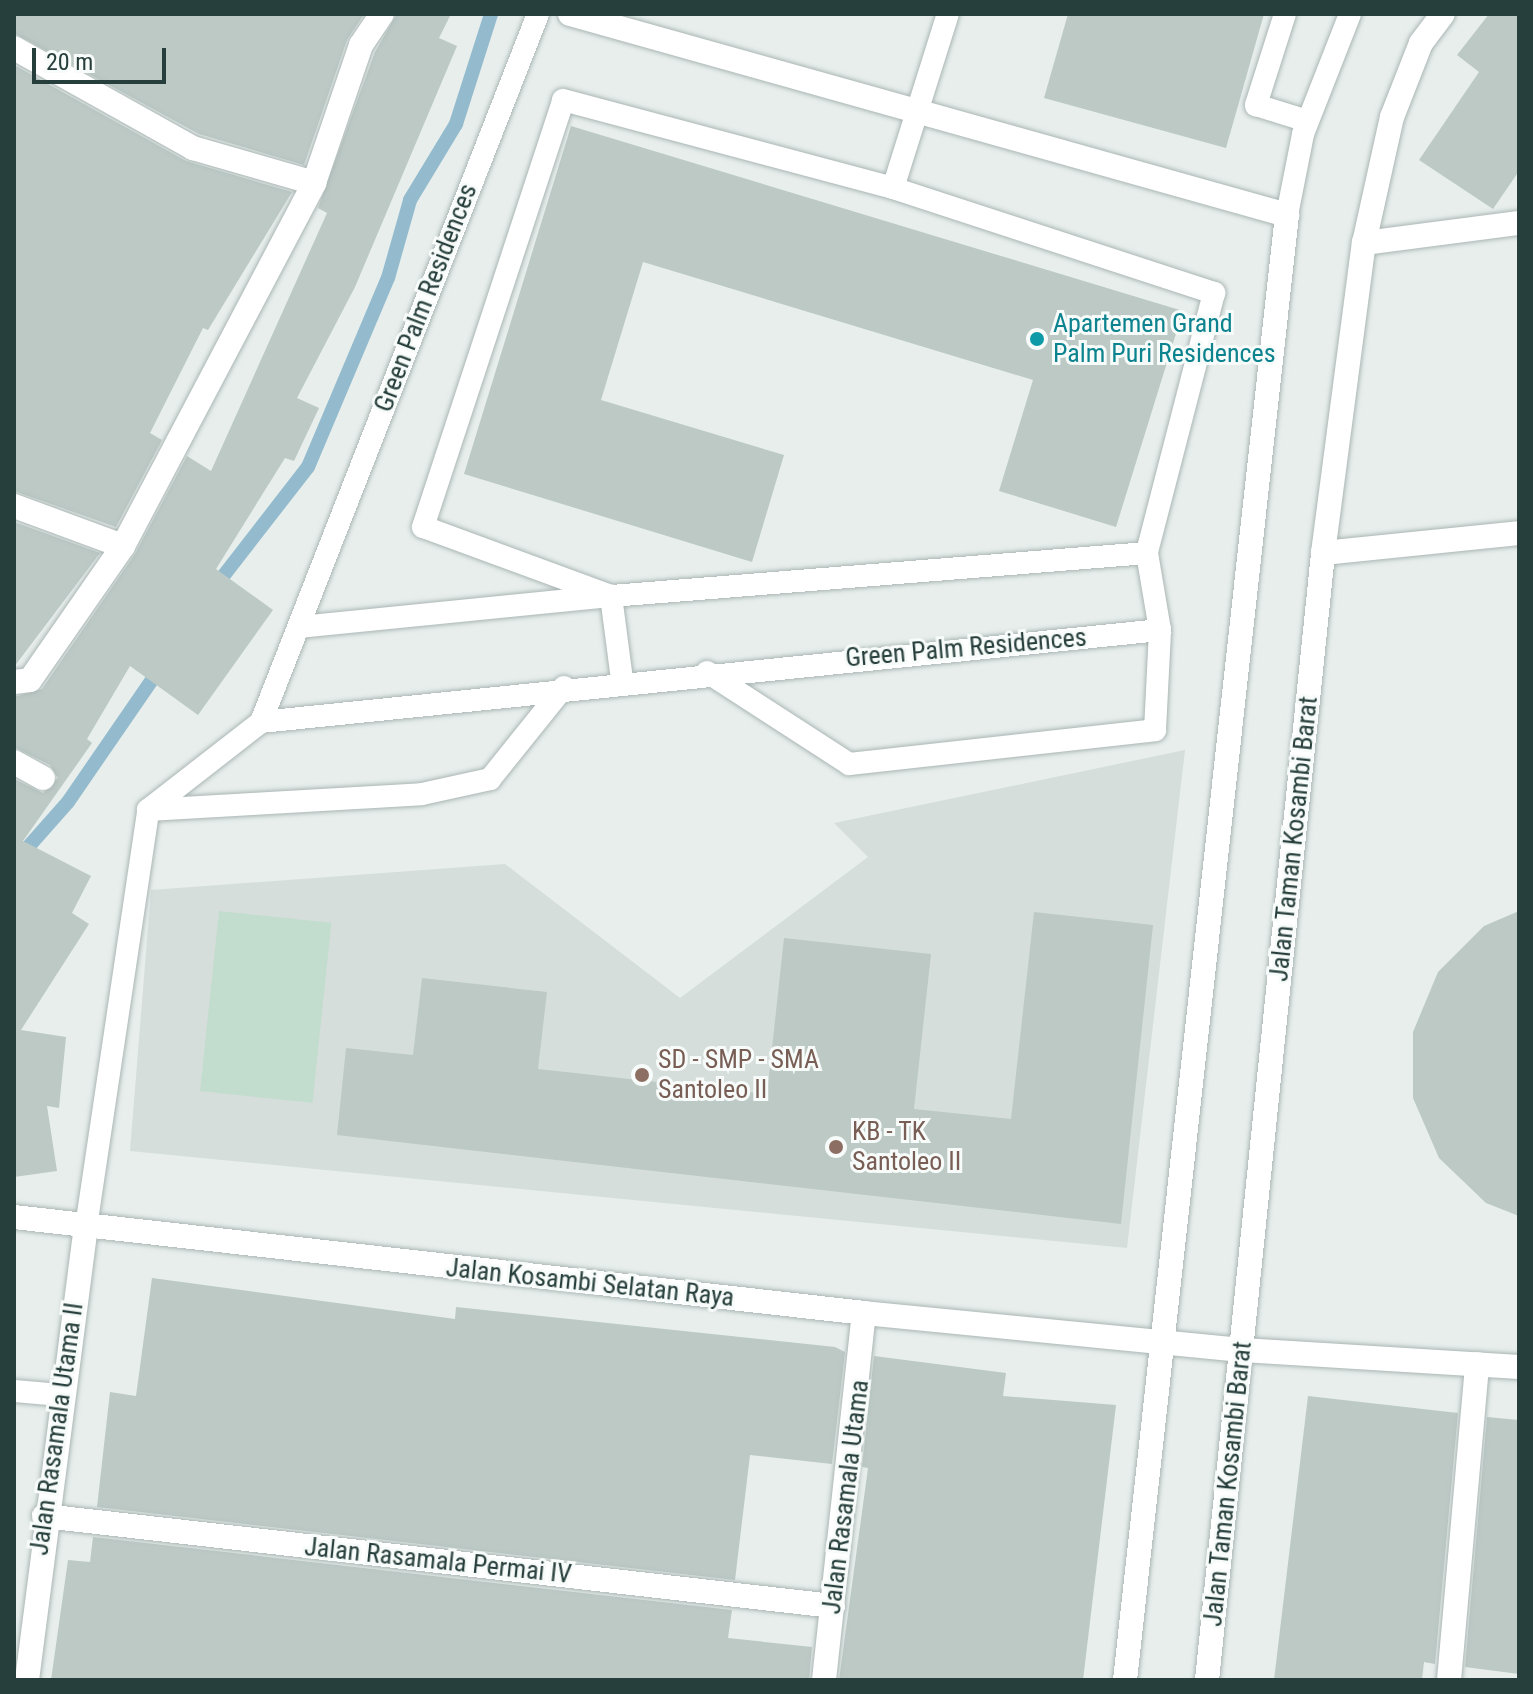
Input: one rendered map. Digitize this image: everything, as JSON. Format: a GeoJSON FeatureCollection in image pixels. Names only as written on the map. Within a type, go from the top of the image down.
{"type":"FeatureCollection","features":[{"type":"Feature","properties":{"kind":"street"},"geometry":{"type":"LineString","coordinates":[[14,682],[30,680],[123,546],[314,183],[361,45],[382,14]]}},
{"type":"Feature","properties":{"kind":"street"},"geometry":{"type":"LineString","coordinates":[[570,14],[916,108],[1287,215],[1171,1342],[1125,1680]]}},
{"type":"Feature","properties":{"kind":"street","name":"Jalan Taman Kosambi Barat"},"geometry":{"type":"LineString","coordinates":[[1207,1680],[1240,1375],[1238,1350],[1323,553],[1364,243],[1392,117],[1421,43],[1443,14]]}},
{"type":"Feature","properties":{"kind":"street"},"geometry":{"type":"LineString","coordinates":[[14,48],[193,148],[314,183]]}},
{"type":"Feature","properties":{"kind":"street"},"geometry":{"type":"LineString","coordinates":[[1364,243],[1519,223]]}},
{"type":"Feature","properties":{"kind":"street"},"geometry":{"type":"LineString","coordinates":[[14,506],[123,546]]}},
{"type":"Feature","properties":{"kind":"street"},"geometry":{"type":"LineString","coordinates":[[1323,553],[1519,533]]}},
{"type":"Feature","properties":{"kind":"street"},"geometry":{"type":"LineString","coordinates":[[14,762],[43,778]]}},
{"type":"Feature","properties":{"kind":"street","name":"Jalan Kosambi Selatan Raya"},"geometry":{"type":"LineString","coordinates":[[14,1217],[864,1313],[1238,1350],[1519,1367]]}},
{"type":"Feature","properties":{"kind":"street","name":"Jalan Rasamala Utama II"},"geometry":{"type":"LineString","coordinates":[[27,1680],[44,1516],[86,1227]]}},
{"type":"Feature","properties":{"kind":"street","name":"Jalan Rasamala Utama"},"geometry":{"type":"LineString","coordinates":[[824,1680],[864,1313]]}},
{"type":"Feature","properties":{"kind":"street"},"geometry":{"type":"LineString","coordinates":[[1449,1680],[1477,1364]]}},
{"type":"Feature","properties":{"kind":"street","name":"Jalan Rasamala Permai IV"},"geometry":{"type":"LineString","coordinates":[[44,1516],[833,1606]]}},
{"type":"Feature","properties":{"kind":"lane","name":"Green Palm Residences"},"geometry":{"type":"LineString","coordinates":[[538,14],[261,722],[622,680],[1160,630]]}},
{"type":"Feature","properties":{"kind":"lane"},"geometry":{"type":"LineString","coordinates":[[893,188],[948,14]]}},
{"type":"Feature","properties":{"kind":"lane"},"geometry":{"type":"LineString","coordinates":[[1285,14],[1256,105],[1307,121]]}},
{"type":"Feature","properties":{"kind":"lane"},"geometry":{"type":"LineString","coordinates":[[1287,215],[1307,121],[1350,14]]}},
{"type":"Feature","properties":{"kind":"lane"},"geometry":{"type":"LineString","coordinates":[[611,596],[423,527],[563,100],[893,188],[1214,293],[1147,553],[1160,630],[1155,730],[861,764],[840,762],[707,672]]}},
{"type":"Feature","properties":{"kind":"lane"},"geometry":{"type":"LineString","coordinates":[[299,627],[611,596],[1147,553]]}},
{"type":"Feature","properties":{"kind":"lane"},"geometry":{"type":"LineString","coordinates":[[611,596],[622,680]]}},
{"type":"Feature","properties":{"kind":"lane"},"geometry":{"type":"LineString","coordinates":[[148,810],[422,794],[490,779],[564,687]]}},
{"type":"Feature","properties":{"kind":"lane"},"geometry":{"type":"LineString","coordinates":[[86,1227],[148,810],[261,722]]}},
{"type":"Feature","properties":{"kind":"lane"},"geometry":{"type":"LineString","coordinates":[[14,1391],[61,1395]]}},
{"type":"Feature","properties":{"kind":"shaded area","name":"SD - SMP - SMA Santoleo II"},"geometry":{"type":"Polygon","coordinates":[[[1185,750],[1127,1248],[130,1151],[151,890],[505,864],[680,998],[868,857],[834,823],[1185,750]]]}},
{"type":"Feature","properties":{"kind":"green space"},"geometry":{"type":"Polygon","coordinates":[[[219,911],[331,923],[312,1103],[200,1091],[219,911]]]}},
{"type":"Feature","properties":{"kind":"building"},"geometry":{"type":"Polygon","coordinates":[[[14,14],[364,14],[347,40],[304,165],[199,134],[14,33],[14,14]]]}},
{"type":"Feature","properties":{"kind":"building"},"geometry":{"type":"Polygon","coordinates":[[[397,14],[451,14],[439,38],[457,46],[355,287],[297,398],[319,408],[294,461],[285,458],[216,569],[273,610],[198,715],[130,666],[87,739],[92,743],[23,841],[91,876],[72,913],[89,924],[21,1030],[66,1037],[59,1108],[47,1106],[57,1171],[14,1177],[14,779],[43,793],[58,778],[50,765],[14,747],[14,697],[42,689],[135,554],[187,456],[211,471],[327,213],[318,208],[375,52],[397,14]]]}},
{"type":"Feature","properties":{"kind":"building"},"geometry":{"type":"Polygon","coordinates":[[[1068,14],[1264,14],[1226,148],[1044,98],[1068,14]]]}},
{"type":"Feature","properties":{"kind":"building"},"geometry":{"type":"Polygon","coordinates":[[[1489,14],[1519,14],[1519,171],[1493,209],[1419,160],[1479,72],[1457,55],[1489,14]]]}},
{"type":"Feature","properties":{"kind":"building"},"geometry":{"type":"Polygon","coordinates":[[[14,65],[186,161],[292,192],[208,330],[203,328],[150,433],[162,440],[116,527],[14,491],[14,65]]]}},
{"type":"Feature","properties":{"kind":"building","name":"Apartemen Grand Palm Puri Residences"},"geometry":{"type":"Polygon","coordinates":[[[571,126],[1183,311],[1116,527],[999,491],[1033,380],[643,262],[601,400],[784,455],[752,562],[464,474],[571,126]]]}},
{"type":"Feature","properties":{"kind":"building"},"geometry":{"type":"Polygon","coordinates":[[[14,522],[100,553],[14,667],[14,522]]]}},
{"type":"Feature","properties":{"kind":"building"},"geometry":{"type":"Polygon","coordinates":[[[1519,911],[1519,1216],[1486,1203],[1439,1158],[1413,1098],[1413,1032],[1438,972],[1484,926],[1519,911]]]}},
{"type":"Feature","properties":{"kind":"building"},"geometry":{"type":"Polygon","coordinates":[[[1034,912],[1153,925],[1121,1224],[337,1135],[346,1048],[413,1055],[422,978],[547,992],[538,1069],[767,1094],[784,938],[931,954],[914,1109],[1011,1119],[1034,912]]]}},
{"type":"Feature","properties":{"kind":"building"},"geometry":{"type":"Polygon","coordinates":[[[152,1278],[455,1319],[456,1307],[835,1347],[845,1352],[832,1464],[750,1455],[735,1580],[97,1507],[110,1392],[136,1396],[152,1278]]]}},
{"type":"Feature","properties":{"kind":"building"},"geometry":{"type":"Polygon","coordinates":[[[874,1356],[1006,1373],[1003,1396],[1116,1405],[1083,1680],[839,1680],[868,1468],[862,1467],[874,1356]]]}},
{"type":"Feature","properties":{"kind":"building"},"geometry":{"type":"Polygon","coordinates":[[[1308,1396],[1458,1413],[1435,1664],[1424,1662],[1422,1680],[1274,1680],[1308,1396]]]}},
{"type":"Feature","properties":{"kind":"building"},"geometry":{"type":"Polygon","coordinates":[[[1487,1417],[1519,1420],[1519,1674],[1465,1667],[1487,1417]]]}},
{"type":"Feature","properties":{"kind":"building"},"geometry":{"type":"Polygon","coordinates":[[[93,1537],[732,1610],[728,1638],[812,1647],[809,1680],[51,1680],[68,1560],[90,1562],[93,1537]]]}},
{"type":"Feature","properties":{"kind":"waterway"},"geometry":{"type":"LineString","coordinates":[[214,588],[308,467],[388,278],[410,200],[456,124],[491,14]]}},
{"type":"Feature","properties":{"kind":"waterway"},"geometry":{"type":"LineString","coordinates":[[14,863],[68,802],[160,668]]}},
{"type":"Feature","properties":{"kind":"place","name":"Apartemen Grand Palm Puri Residences"},"geometry":{"type":"Point","coordinates":[1037,339]}},
{"type":"Feature","properties":{"kind":"place","name":"SD - SMP - SMA Santoleo II"},"geometry":{"type":"Point","coordinates":[642,1075]}},
{"type":"Feature","properties":{"kind":"place","name":"KB - TK Santoleo II"},"geometry":{"type":"Point","coordinates":[836,1147]}}]}
